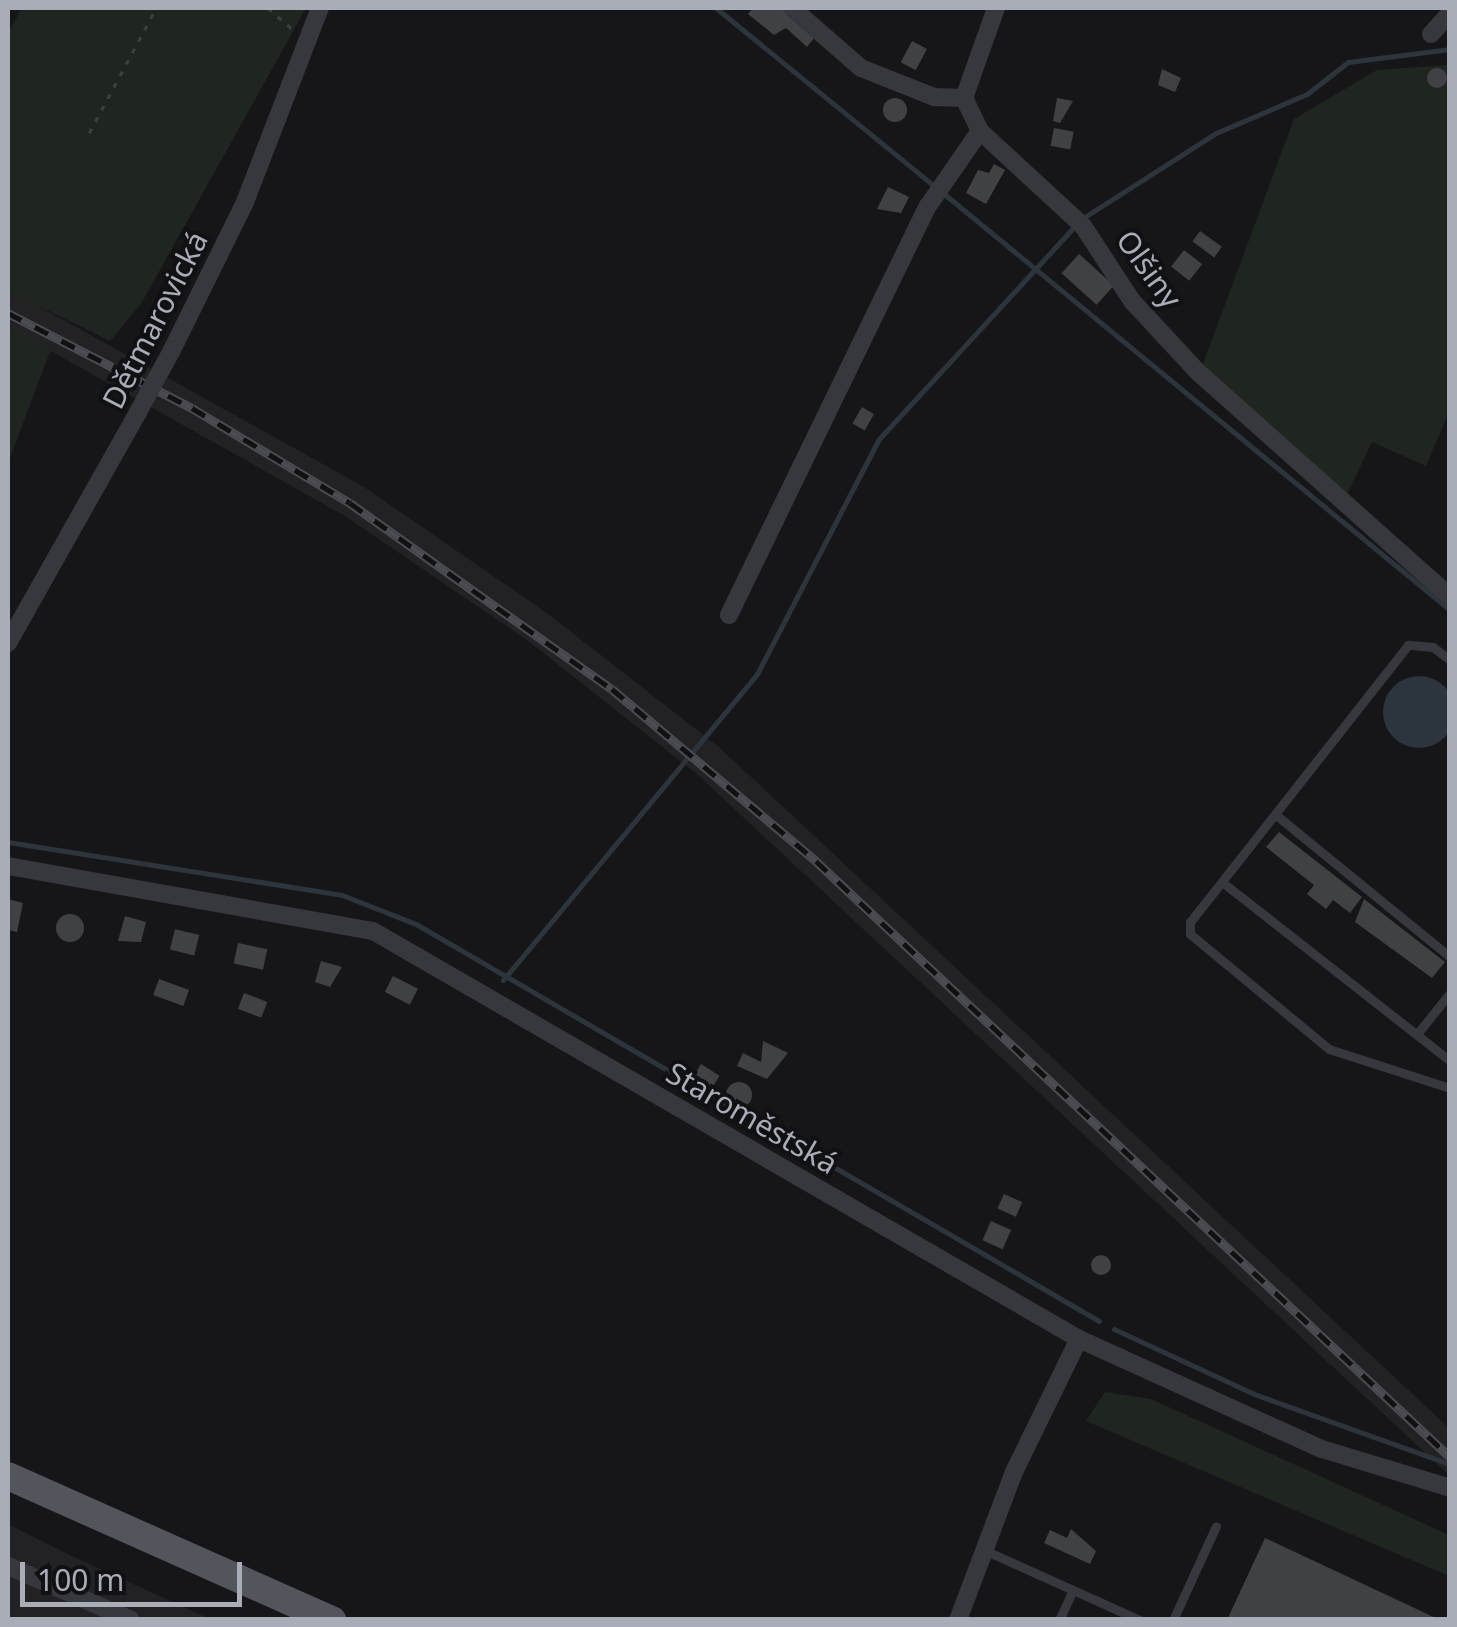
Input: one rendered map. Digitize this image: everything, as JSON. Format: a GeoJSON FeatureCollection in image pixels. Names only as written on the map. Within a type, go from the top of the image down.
{"type":"FeatureCollection","features":[{"type":"Feature","properties":{"kind":"main road"},"geometry":{"type":"LineString","coordinates":[[8,1476],[332,1620]]}},
{"type":"Feature","properties":{"kind":"street","name":"Dětmarovická"},"geometry":{"type":"LineString","coordinates":[[8,644],[138,414],[245,202],[320,8]]}},
{"type":"Feature","properties":{"kind":"street"},"geometry":{"type":"LineString","coordinates":[[792,8],[861,68],[934,97],[964,98],[996,8]]}},
{"type":"Feature","properties":{"kind":"street"},"geometry":{"type":"LineString","coordinates":[[1431,34],[1450,13]]}},
{"type":"Feature","properties":{"kind":"street","name":"Olšiny"},"geometry":{"type":"LineString","coordinates":[[964,98],[980,131],[1079,221],[1132,300],[1199,373],[1450,597]]}},
{"type":"Feature","properties":{"kind":"street"},"geometry":{"type":"LineString","coordinates":[[729,616],[928,206],[980,131]]}},
{"type":"Feature","properties":{"kind":"street","name":"Staroměstská"},"geometry":{"type":"LineString","coordinates":[[8,866],[374,931],[1079,1339],[1322,1449],[1450,1488]]}},
{"type":"Feature","properties":{"kind":"street"},"geometry":{"type":"LineString","coordinates":[[958,1620],[984,1550],[1079,1339]]}},
{"type":"Feature","properties":{"kind":"street"},"geometry":{"type":"LineString","coordinates":[[8,1566],[132,1620]]}},
{"type":"Feature","properties":{"kind":"lane"},"geometry":{"type":"LineString","coordinates":[[1450,660],[1433,647],[1408,644],[1190,922],[1196,945],[1342,1056],[1450,1088]]}},
{"type":"Feature","properties":{"kind":"lane"},"geometry":{"type":"LineString","coordinates":[[1276,815],[1450,956]]}},
{"type":"Feature","properties":{"kind":"lane"},"geometry":{"type":"LineString","coordinates":[[1222,882],[1450,1061]]}},
{"type":"Feature","properties":{"kind":"lane"},"geometry":{"type":"LineString","coordinates":[[1417,1034],[1450,994]]}},
{"type":"Feature","properties":{"kind":"lane"},"geometry":{"type":"LineString","coordinates":[[1173,1620],[1216,1526]]}},
{"type":"Feature","properties":{"kind":"lane"},"geometry":{"type":"LineString","coordinates":[[984,1550],[1140,1620]]}},
{"type":"Feature","properties":{"kind":"lane"},"geometry":{"type":"LineString","coordinates":[[1059,1620],[1073,1590]]}},
{"type":"Feature","properties":{"kind":"path"},"geometry":{"type":"LineString","coordinates":[[89,133],[156,8]]}},
{"type":"Feature","properties":{"kind":"path"},"geometry":{"type":"LineString","coordinates":[[268,8],[308,43]]}},
{"type":"Feature","properties":{"kind":"shaded area"},"geometry":{"type":"Polygon","coordinates":[[[22,8],[306,8],[141,304],[110,341],[8,291],[8,33],[22,8]]]}},
{"type":"Feature","properties":{"kind":"shaded area"},"geometry":{"type":"Polygon","coordinates":[[[1449,65],[1449,412],[1426,466],[1372,442],[1343,503],[1201,369],[1294,119],[1377,70],[1449,65]]]}},
{"type":"Feature","properties":{"kind":"shaded area"},"geometry":{"type":"Polygon","coordinates":[[[8,289],[364,487],[547,613],[720,748],[1449,1428],[1449,1475],[698,775],[527,640],[345,516],[8,327],[8,289]]]}},
{"type":"Feature","properties":{"kind":"shaded area"},"geometry":{"type":"Polygon","coordinates":[[[8,327],[51,349],[8,463],[8,327]]]}},
{"type":"Feature","properties":{"kind":"shaded area"},"geometry":{"type":"Polygon","coordinates":[[[1419,676],[1444,687],[1455,712],[1444,737],[1419,748],[1394,737],[1383,712],[1394,687],[1419,676]]]}},
{"type":"Feature","properties":{"kind":"shaded area"},"geometry":{"type":"Polygon","coordinates":[[[1105,1392],[1151,1399],[1449,1535],[1449,1576],[1086,1421],[1105,1392]]]}},
{"type":"Feature","properties":{"kind":"shaded area"},"geometry":{"type":"Polygon","coordinates":[[[8,1524],[74,1557],[210,1619],[8,1619],[8,1524]]]}},
{"type":"Feature","properties":{"kind":"building"},"geometry":{"type":"Polygon","coordinates":[[[753,8],[781,8],[815,37],[807,47],[786,28],[774,35],[748,14],[753,8]]]}},
{"type":"Feature","properties":{"kind":"building"},"geometry":{"type":"Polygon","coordinates":[[[912,41],[927,49],[916,70],[901,62],[912,41]]]}},
{"type":"Feature","properties":{"kind":"building"},"geometry":{"type":"Polygon","coordinates":[[[1437,68],[1447,78],[1437,88],[1427,78],[1437,68]]]}},
{"type":"Feature","properties":{"kind":"building"},"geometry":{"type":"Polygon","coordinates":[[[1162,69],[1181,78],[1175,92],[1158,85],[1162,69]]]}},
{"type":"Feature","properties":{"kind":"building"},"geometry":{"type":"Polygon","coordinates":[[[895,98],[907,110],[895,122],[883,110],[895,98]]]}},
{"type":"Feature","properties":{"kind":"building"},"geometry":{"type":"Polygon","coordinates":[[[1057,98],[1073,101],[1060,123],[1053,121],[1057,98]]]}},
{"type":"Feature","properties":{"kind":"building"},"geometry":{"type":"Polygon","coordinates":[[[1054,128],[1074,132],[1070,149],[1051,146],[1054,128]]]}},
{"type":"Feature","properties":{"kind":"building"},"geometry":{"type":"Polygon","coordinates":[[[994,164],[1005,170],[986,204],[966,193],[978,170],[989,173],[994,164]]]}},
{"type":"Feature","properties":{"kind":"building"},"geometry":{"type":"Polygon","coordinates":[[[888,187],[909,197],[901,213],[877,209],[888,187]]]}},
{"type":"Feature","properties":{"kind":"building"},"geometry":{"type":"Polygon","coordinates":[[[1200,231],[1222,247],[1214,257],[1192,242],[1200,231]]]}},
{"type":"Feature","properties":{"kind":"building"},"geometry":{"type":"Polygon","coordinates":[[[1184,250],[1202,264],[1189,281],[1171,267],[1184,250]]]}},
{"type":"Feature","properties":{"kind":"building"},"geometry":{"type":"Polygon","coordinates":[[[1079,254],[1114,285],[1097,305],[1062,273],[1079,254]]]}},
{"type":"Feature","properties":{"kind":"building"},"geometry":{"type":"Polygon","coordinates":[[[862,407],[874,414],[865,430],[852,423],[862,407]]]}},
{"type":"Feature","properties":{"kind":"building"},"geometry":{"type":"Polygon","coordinates":[[[1279,832],[1362,897],[1350,913],[1333,900],[1326,909],[1307,894],[1314,885],[1266,847],[1279,832]]]}},
{"type":"Feature","properties":{"kind":"building"},"geometry":{"type":"Polygon","coordinates":[[[8,899],[23,903],[17,932],[8,930],[8,899]]]}},
{"type":"Feature","properties":{"kind":"building"},"geometry":{"type":"Polygon","coordinates":[[[1364,899],[1445,962],[1432,978],[1355,922],[1364,899]]]}},
{"type":"Feature","properties":{"kind":"building"},"geometry":{"type":"Polygon","coordinates":[[[70,914],[80,918],[84,928],[80,938],[70,942],[60,938],[56,928],[60,918],[70,914]]]}},
{"type":"Feature","properties":{"kind":"building"},"geometry":{"type":"Polygon","coordinates":[[[125,916],[146,922],[141,942],[118,941],[125,916]]]}},
{"type":"Feature","properties":{"kind":"building"},"geometry":{"type":"Polygon","coordinates":[[[175,929],[199,935],[194,955],[170,949],[175,929]]]}},
{"type":"Feature","properties":{"kind":"building"},"geometry":{"type":"Polygon","coordinates":[[[238,943],[267,949],[263,970],[234,964],[238,943]]]}},
{"type":"Feature","properties":{"kind":"building"},"geometry":{"type":"Polygon","coordinates":[[[321,961],[342,967],[330,987],[315,982],[321,961]]]}},
{"type":"Feature","properties":{"kind":"building"},"geometry":{"type":"Polygon","coordinates":[[[393,976],[418,989],[410,1005],[385,992],[393,976]]]}},
{"type":"Feature","properties":{"kind":"building"},"geometry":{"type":"Polygon","coordinates":[[[159,979],[189,990],[183,1006],[153,995],[159,979]]]}},
{"type":"Feature","properties":{"kind":"building"},"geometry":{"type":"Polygon","coordinates":[[[244,993],[267,1002],[261,1018],[238,1009],[244,993]]]}},
{"type":"Feature","properties":{"kind":"building"},"geometry":{"type":"Polygon","coordinates":[[[763,1041],[788,1053],[767,1079],[737,1066],[743,1053],[761,1062],[763,1041]]]}},
{"type":"Feature","properties":{"kind":"building"},"geometry":{"type":"Polygon","coordinates":[[[701,1064],[720,1076],[709,1093],[690,1082],[701,1064]]]}},
{"type":"Feature","properties":{"kind":"building"},"geometry":{"type":"Polygon","coordinates":[[[739,1082],[748,1086],[752,1095],[748,1104],[739,1108],[730,1104],[726,1095],[730,1086],[739,1082]]]}},
{"type":"Feature","properties":{"kind":"building"},"geometry":{"type":"Polygon","coordinates":[[[1004,1194],[1022,1202],[1016,1217],[997,1209],[1004,1194]]]}},
{"type":"Feature","properties":{"kind":"building"},"geometry":{"type":"Polygon","coordinates":[[[991,1221],[1011,1230],[1003,1249],[982,1240],[991,1221]]]}},
{"type":"Feature","properties":{"kind":"building"},"geometry":{"type":"Polygon","coordinates":[[[1101,1255],[1111,1265],[1101,1275],[1091,1265],[1101,1255]]]}},
{"type":"Feature","properties":{"kind":"building"},"geometry":{"type":"Polygon","coordinates":[[[1071,1529],[1096,1551],[1090,1564],[1044,1543],[1050,1530],[1067,1538],[1071,1529]]]}},
{"type":"Feature","properties":{"kind":"building"},"geometry":{"type":"Polygon","coordinates":[[[1265,1538],[1440,1620],[1227,1620],[1265,1538]]]}},
{"type":"Feature","properties":{"kind":"waterway"},"geometry":{"type":"LineString","coordinates":[[716,8],[934,186]]}},
{"type":"Feature","properties":{"kind":"waterway"},"geometry":{"type":"LineString","coordinates":[[1083,218],[1216,133],[1307,94],[1348,62],[1450,49]]}},
{"type":"Feature","properties":{"kind":"waterway"},"geometry":{"type":"LineString","coordinates":[[943,193],[1450,610]]}},
{"type":"Feature","properties":{"kind":"waterway"},"geometry":{"type":"LineString","coordinates":[[503,980],[757,674],[879,439],[1075,226]]}},
{"type":"Feature","properties":{"kind":"waterway"},"geometry":{"type":"LineString","coordinates":[[8,842],[342,895],[416,924],[1099,1321]]}},
{"type":"Feature","properties":{"kind":"waterway"},"geometry":{"type":"LineString","coordinates":[[1114,1329],[1254,1394],[1450,1464]]}},
{"type":"Feature","properties":{"kind":"railway"},"geometry":{"type":"LineString","coordinates":[[8,313],[192,408],[350,503],[612,689],[816,861],[1450,1457]]}}]}
